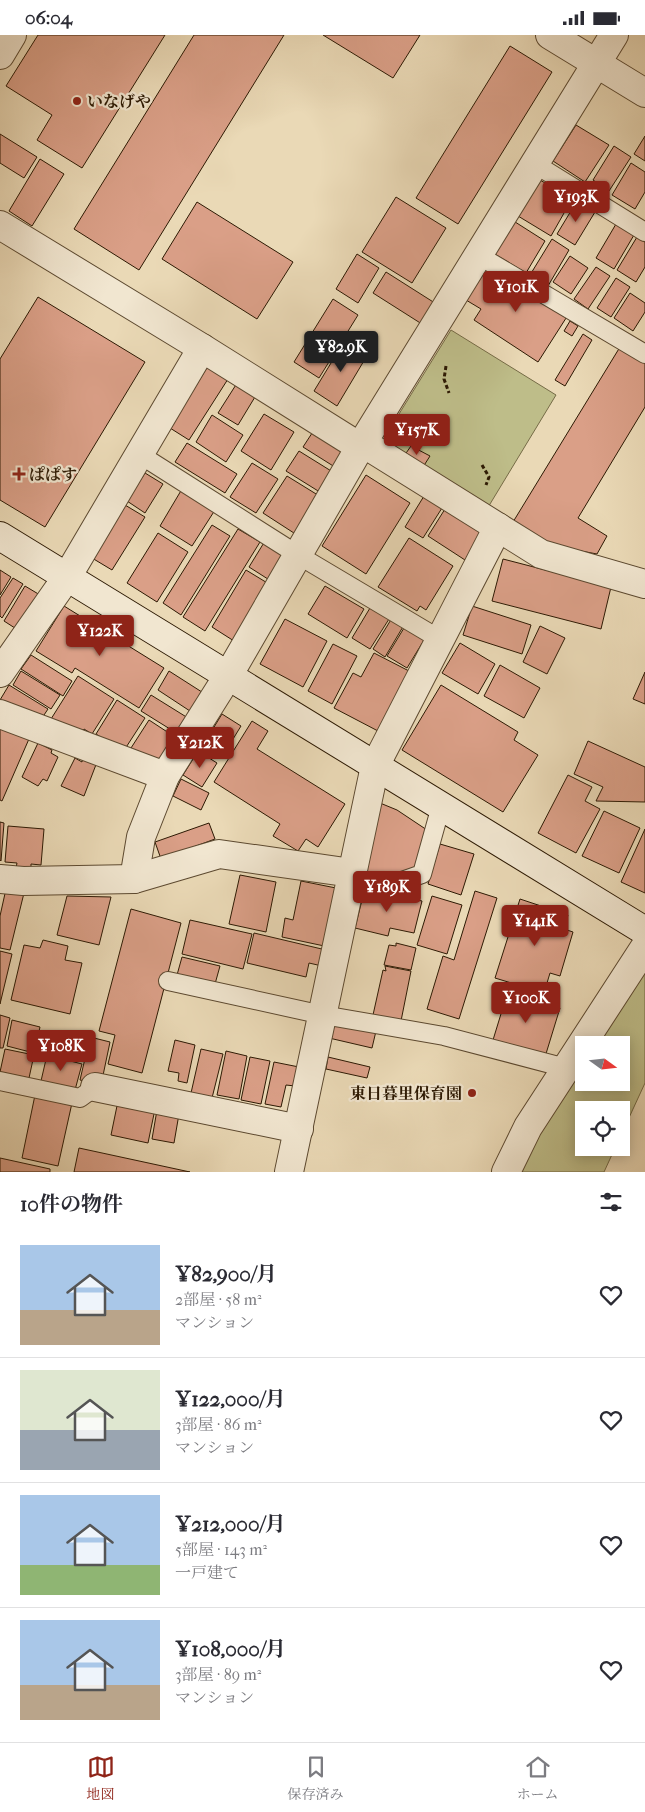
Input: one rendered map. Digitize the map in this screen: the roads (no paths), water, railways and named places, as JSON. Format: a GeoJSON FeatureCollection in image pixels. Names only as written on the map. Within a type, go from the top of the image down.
{"type":"FeatureCollection","features":[{"type":"Feature","properties":{"kind":"street"},"geometry":{"type":"LineString","coordinates":[[0,55],[12,35]]}},
{"type":"Feature","properties":{"kind":"street"},"geometry":{"type":"LineString","coordinates":[[550,35],[645,93]]}},
{"type":"Feature","properties":{"kind":"street"},"geometry":{"type":"LineString","coordinates":[[134,879],[141,837],[165,776],[228,676],[362,445],[614,35]]}},
{"type":"Feature","properties":{"kind":"street"},"geometry":{"type":"LineString","coordinates":[[0,225],[541,554],[645,584]]}},
{"type":"Feature","properties":{"kind":"street"},"geometry":{"type":"LineString","coordinates":[[0,673],[66,577],[202,348]]}},
{"type":"Feature","properties":{"kind":"street"},"geometry":{"type":"LineString","coordinates":[[290,1172],[375,766],[498,527]]}},
{"type":"Feature","properties":{"kind":"street"},"geometry":{"type":"LineString","coordinates":[[0,536],[645,931]]}},
{"type":"Feature","properties":{"kind":"street"},"geometry":{"type":"LineString","coordinates":[[0,714],[165,776]]}},
{"type":"Feature","properties":{"kind":"street"},"geometry":{"type":"LineString","coordinates":[[0,879],[22,881],[134,879],[219,854],[351,877]]}},
{"type":"Feature","properties":{"kind":"street"},"geometry":{"type":"LineString","coordinates":[[506,1172],[528,1127],[645,947]]}},
{"type":"Feature","properties":{"kind":"street"},"geometry":{"type":"LineString","coordinates":[[95,1087],[299,1129]]}},
{"type":"Feature","properties":{"kind":"lane"},"geometry":{"type":"LineString","coordinates":[[535,164],[645,232]]}},
{"type":"Feature","properties":{"kind":"lane"},"geometry":{"type":"LineString","coordinates":[[478,255],[645,354]]}},
{"type":"Feature","properties":{"kind":"lane"},"geometry":{"type":"LineString","coordinates":[[139,454],[298,555],[441,640]]}},
{"type":"Feature","properties":{"kind":"lane"},"geometry":{"type":"LineString","coordinates":[[351,877],[382,889],[422,874],[441,806]]}},
{"type":"Feature","properties":{"kind":"lane"},"geometry":{"type":"LineString","coordinates":[[168,981],[323,1015],[444,1037],[566,1068]]}},
{"type":"Feature","properties":{"kind":"lane"},"geometry":{"type":"LineString","coordinates":[[0,1081],[80,1098],[95,1087]]}},
{"type":"Feature","properties":{"kind":"place","name":"いなげや"},"geometry":{"type":"Point","coordinates":[77,101]}},
{"type":"Feature","properties":{"kind":"place","name":"ぱぱす"},"geometry":{"type":"Point","coordinates":[19,474]}},
{"type":"Feature","properties":{"kind":"place","name":"東日暮里保育園"},"geometry":{"type":"Point","coordinates":[472,1093]}}]}
